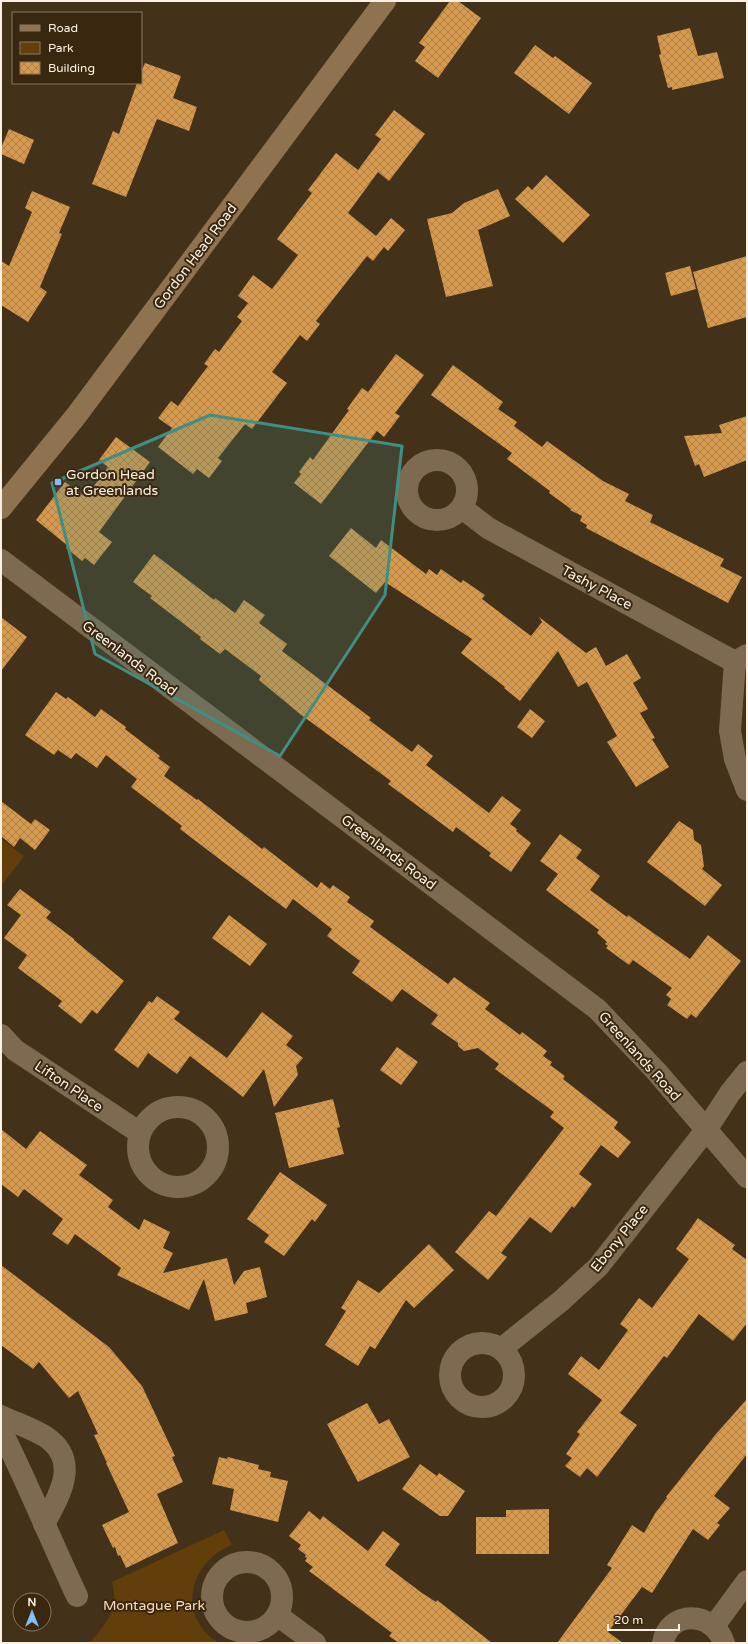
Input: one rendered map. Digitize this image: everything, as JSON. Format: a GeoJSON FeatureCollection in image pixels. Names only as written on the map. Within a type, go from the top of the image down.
{"type":"FeatureCollection","features":[{"type":"Feature","properties":{"kind":"main road","name":"Gordon Head Road"},"geometry":{"type":"LineString","coordinates":[[1,508],[76,416],[384,1]]}},
{"type":"Feature","properties":{"kind":"street","name":"Tashy Place"},"geometry":{"type":"LineString","coordinates":[[462,508],[488,528],[741,658]]}},
{"type":"Feature","properties":{"kind":"street","name":"Greenlands Road"},"geometry":{"type":"LineString","coordinates":[[1,560],[597,1009],[656,1071],[747,1177]]}},
{"type":"Feature","properties":{"kind":"street"},"geometry":{"type":"LineString","coordinates":[[741,658],[730,730],[735,759],[747,790]]}},
{"type":"Feature","properties":{"kind":"street","name":"Lifton Place"},"geometry":{"type":"LineString","coordinates":[[1,1035],[16,1050],[140,1134]]}},
{"type":"Feature","properties":{"kind":"street","name":"Ebony Place"},"geometry":{"type":"LineString","coordinates":[[501,1348],[561,1301],[598,1267],[706,1130],[730,1093],[747,1072]]}},
{"type":"Feature","properties":{"kind":"street"},"geometry":{"type":"LineString","coordinates":[[1,1416],[46,1437],[60,1452],[66,1470],[59,1495],[44,1524]]}},
{"type":"Feature","properties":{"kind":"street"},"geometry":{"type":"LineString","coordinates":[[1,1430],[24,1476],[77,1596]]}},
{"type":"Feature","properties":{"kind":"street"},"geometry":{"type":"LineString","coordinates":[[663,1643],[668,1630],[676,1623],[685,1619],[695,1618],[705,1620],[719,1634],[747,1581]]}},
{"type":"Feature","properties":{"kind":"street"},"geometry":{"type":"LineString","coordinates":[[277,1615],[315,1643]]}},
{"type":"Feature","properties":{"kind":"highlighted area"},"geometry":{"type":"Polygon","coordinates":[[[210,415],[402,446],[385,595],[280,756],[95,654],[52,483],[210,415]]]}},
{"type":"Feature","properties":{"kind":"green space"},"geometry":{"type":"Polygon","coordinates":[[[1,839],[24,856],[1,886],[1,839]]]}},
{"type":"Feature","properties":{"kind":"green space","name":"Montague Park"},"geometry":{"type":"Polygon","coordinates":[[[224,1530],[232,1545],[217,1553],[205,1564],[197,1577],[193,1591],[193,1606],[197,1620],[206,1633],[220,1643],[90,1643],[106,1622],[113,1608],[114,1592],[112,1582],[224,1530]]]}},
{"type":"Feature","properties":{"kind":"building"},"geometry":{"type":"Polygon","coordinates":[[[450,1],[458,1],[481,18],[438,78],[415,61],[425,47],[419,43],[450,1]]]}},
{"type":"Feature","properties":{"kind":"building"},"geometry":{"type":"Polygon","coordinates":[[[690,28],[698,56],[717,52],[724,78],[672,90],[672,87],[668,88],[659,55],[661,54],[657,36],[690,28]]]}},
{"type":"Feature","properties":{"kind":"building"},"geometry":{"type":"Polygon","coordinates":[[[535,45],[553,58],[555,56],[592,83],[569,114],[514,73],[535,45]]]}},
{"type":"Feature","properties":{"kind":"building"},"geometry":{"type":"Polygon","coordinates":[[[145,63],[181,76],[173,98],[197,107],[189,131],[157,119],[126,197],[92,184],[113,131],[119,134],[137,84],[142,84],[142,70],[145,63]]]}},
{"type":"Feature","properties":{"kind":"building"},"geometry":{"type":"Polygon","coordinates":[[[394,110],[425,134],[389,181],[378,172],[348,213],[376,236],[391,218],[405,230],[388,251],[384,247],[373,261],[367,256],[316,321],[320,324],[307,341],[300,335],[272,372],[287,383],[252,429],[245,424],[218,458],[222,461],[209,478],[197,469],[193,474],[158,447],[172,428],[158,418],[171,401],[178,406],[208,366],[204,364],[215,349],[219,352],[242,321],[237,317],[248,303],[238,296],[253,275],[272,289],[298,255],[277,239],[312,193],[308,190],[336,153],[358,170],[381,139],[375,135],[394,110]]]}},
{"type":"Feature","properties":{"kind":"building"},"geometry":{"type":"Polygon","coordinates":[[[9,129],[34,140],[24,164],[1,154],[1,148],[9,129]]]}},
{"type":"Feature","properties":{"kind":"building"},"geometry":{"type":"Polygon","coordinates":[[[546,175],[590,215],[563,243],[515,199],[528,186],[532,190],[546,175]]]}},
{"type":"Feature","properties":{"kind":"building"},"geometry":{"type":"Polygon","coordinates":[[[498,189],[510,216],[478,230],[493,286],[446,297],[427,219],[452,213],[464,203],[498,189]]]}},
{"type":"Feature","properties":{"kind":"building"},"geometry":{"type":"Polygon","coordinates":[[[32,191],[70,207],[59,233],[62,234],[40,287],[47,292],[28,322],[1,305],[1,261],[9,266],[32,212],[25,208],[32,191]]]}},
{"type":"Feature","properties":{"kind":"building"},"geometry":{"type":"Polygon","coordinates":[[[747,256],[747,317],[708,328],[693,272],[747,256]]]}},
{"type":"Feature","properties":{"kind":"building"},"geometry":{"type":"Polygon","coordinates":[[[690,266],[696,289],[671,296],[665,273],[690,266]]]}},
{"type":"Feature","properties":{"kind":"building"},"geometry":{"type":"Polygon","coordinates":[[[396,354],[424,375],[395,413],[400,416],[384,437],[377,431],[321,504],[294,483],[301,474],[299,472],[310,457],[313,460],[349,410],[347,409],[362,388],[368,392],[396,354]]]}},
{"type":"Feature","properties":{"kind":"building"},"geometry":{"type":"Polygon","coordinates":[[[453,365],[503,402],[498,409],[517,422],[514,426],[542,447],[547,441],[603,481],[629,494],[625,501],[653,515],[650,522],[724,559],[720,566],[742,577],[728,603],[586,528],[587,525],[580,521],[582,516],[570,510],[571,509],[549,493],[550,491],[507,459],[512,453],[431,395],[453,365]]]}},
{"type":"Feature","properties":{"kind":"building"},"geometry":{"type":"Polygon","coordinates":[[[747,416],[747,460],[704,477],[699,464],[695,466],[684,436],[722,433],[719,425],[747,416]]]}},
{"type":"Feature","properties":{"kind":"building"},"geometry":{"type":"Polygon","coordinates":[[[116,437],[150,462],[99,532],[112,542],[94,565],[85,558],[82,561],[66,548],[68,546],[36,520],[65,482],[86,497],[108,467],[99,460],[116,437]]]}},
{"type":"Feature","properties":{"kind":"building"},"geometry":{"type":"Polygon","coordinates":[[[351,528],[376,548],[381,540],[426,574],[429,569],[437,575],[441,569],[461,583],[463,580],[485,595],[482,599],[531,636],[542,622],[539,617],[586,653],[596,647],[606,666],[627,654],[641,678],[633,683],[648,709],[640,713],[655,738],[652,739],[669,767],[636,787],[607,742],[617,736],[587,682],[578,687],[558,651],[520,701],[504,688],[505,687],[461,653],[472,639],[385,582],[376,593],[329,556],[351,528]]]}},
{"type":"Feature","properties":{"kind":"building"},"geometry":{"type":"Polygon","coordinates":[[[154,554],[214,600],[215,598],[235,613],[244,600],[265,615],[259,623],[287,644],[282,651],[371,718],[369,720],[412,752],[418,744],[433,756],[426,765],[489,813],[502,796],[521,810],[510,824],[531,843],[511,872],[489,856],[491,853],[456,827],[453,832],[388,784],[391,781],[300,714],[259,680],[261,676],[225,649],[220,654],[200,639],[201,637],[150,598],[152,596],[133,582],[154,554]]]}},
{"type":"Feature","properties":{"kind":"building"},"geometry":{"type":"Polygon","coordinates":[[[1,617],[27,637],[1,671],[1,617]]]}},
{"type":"Feature","properties":{"kind":"building"},"geometry":{"type":"Polygon","coordinates":[[[56,692],[66,699],[68,697],[95,717],[101,709],[126,727],[125,729],[160,756],[158,758],[170,767],[164,776],[197,800],[198,799],[262,849],[264,847],[317,888],[321,882],[330,889],[333,885],[350,897],[347,902],[374,921],[370,927],[448,984],[454,977],[490,1003],[485,1009],[520,1035],[522,1032],[547,1051],[543,1056],[552,1062],[550,1065],[565,1076],[563,1079],[618,1122],[614,1128],[631,1142],[618,1158],[601,1145],[579,1174],[592,1184],[574,1208],[572,1206],[551,1233],[530,1217],[501,1253],[507,1257],[488,1280],[455,1252],[489,1211],[496,1216],[564,1128],[550,1117],[554,1112],[495,1069],[499,1064],[478,1048],[464,1051],[458,1046],[458,1043],[431,1024],[438,1015],[402,989],[392,1002],[352,973],[360,961],[327,936],[332,929],[293,899],[286,909],[180,829],[182,826],[131,787],[137,779],[106,755],[97,768],[76,753],[71,759],[58,750],[54,755],[25,735],[56,692]]]}},
{"type":"Feature","properties":{"kind":"building"},"geometry":{"type":"Polygon","coordinates":[[[530,709],[545,721],[532,738],[517,727],[530,709]]]}},
{"type":"Feature","properties":{"kind":"building"},"geometry":{"type":"Polygon","coordinates":[[[1,801],[31,824],[35,819],[50,830],[35,850],[20,838],[14,847],[1,836],[1,801]]]}},
{"type":"Feature","properties":{"kind":"building"},"geometry":{"type":"Polygon","coordinates":[[[679,821],[693,830],[694,840],[701,845],[704,866],[702,869],[722,885],[705,906],[647,862],[679,821]]]}},
{"type":"Feature","properties":{"kind":"building"},"geometry":{"type":"Polygon","coordinates":[[[560,834],[582,850],[576,858],[600,876],[590,890],[627,917],[628,915],[690,959],[708,935],[741,961],[696,1018],[691,1014],[687,1019],[667,1005],[671,999],[666,995],[672,988],[633,960],[629,965],[606,948],[608,946],[605,944],[607,942],[597,933],[599,930],[546,890],[558,874],[540,861],[560,834]]]}},
{"type":"Feature","properties":{"kind":"building"},"geometry":{"type":"Polygon","coordinates":[[[20,889],[51,912],[46,918],[74,939],[124,981],[97,1014],[92,1010],[81,1024],[58,1006],[62,1001],[18,968],[27,955],[4,938],[21,915],[7,905],[20,889]]]}},
{"type":"Feature","properties":{"kind":"building"},"geometry":{"type":"Polygon","coordinates":[[[229,915],[267,944],[250,966],[212,938],[229,915]]]}},
{"type":"Feature","properties":{"kind":"building"},"geometry":{"type":"Polygon","coordinates":[[[157,996],[180,1012],[174,1019],[227,1058],[262,1012],[293,1036],[286,1045],[303,1058],[296,1066],[298,1075],[274,1107],[264,1069],[243,1097],[190,1056],[177,1074],[148,1053],[138,1068],[114,1050],[149,1001],[152,1003],[157,996]]]}},
{"type":"Feature","properties":{"kind":"building"},"geometry":{"type":"Polygon","coordinates":[[[397,1047],[418,1062],[401,1085],[380,1070],[397,1047]]]}},
{"type":"Feature","properties":{"kind":"building"},"geometry":{"type":"Polygon","coordinates":[[[333,1099],[340,1127],[337,1128],[344,1154],[289,1168],[275,1113],[333,1099]]]}},
{"type":"Feature","properties":{"kind":"building"},"geometry":{"type":"Polygon","coordinates":[[[1,1129],[26,1149],[40,1131],[87,1165],[79,1175],[113,1200],[108,1207],[139,1230],[144,1219],[170,1232],[163,1248],[173,1253],[163,1273],[227,1258],[234,1285],[244,1271],[260,1267],[267,1297],[246,1303],[248,1313],[215,1321],[204,1279],[189,1310],[117,1275],[121,1268],[75,1234],[68,1245],[52,1234],[63,1219],[24,1189],[18,1197],[1,1184],[1,1129]]]}},
{"type":"Feature","properties":{"kind":"building"},"geometry":{"type":"Polygon","coordinates":[[[280,1172],[327,1205],[315,1222],[312,1219],[284,1256],[264,1242],[269,1235],[247,1219],[280,1172]]]}},
{"type":"Feature","properties":{"kind":"building"},"geometry":{"type":"Polygon","coordinates":[[[698,1218],[735,1245],[732,1249],[747,1260],[747,1323],[733,1341],[699,1314],[667,1358],[664,1356],[620,1413],[637,1425],[597,1477],[587,1468],[580,1477],[565,1466],[572,1458],[566,1454],[580,1434],[577,1432],[602,1400],[568,1374],[581,1356],[599,1370],[628,1330],[620,1324],[639,1298],[652,1308],[689,1259],[676,1249],[698,1218]]]}},
{"type":"Feature","properties":{"kind":"building"},"geometry":{"type":"Polygon","coordinates":[[[429,1244],[454,1270],[414,1308],[406,1300],[375,1349],[370,1346],[358,1366],[325,1345],[346,1311],[341,1308],[358,1280],[379,1293],[429,1244]]]}},
{"type":"Feature","properties":{"kind":"building"},"geometry":{"type":"Polygon","coordinates":[[[1,1265],[109,1347],[142,1386],[175,1456],[172,1457],[183,1482],[157,1494],[178,1543],[126,1568],[120,1555],[118,1556],[115,1547],[113,1548],[102,1525],[129,1512],[94,1435],[98,1434],[78,1391],[69,1398],[39,1362],[33,1369],[1,1345],[1,1265]]]}},
{"type":"Feature","properties":{"kind":"building"},"geometry":{"type":"Polygon","coordinates":[[[747,1399],[747,1454],[714,1496],[730,1508],[717,1523],[720,1525],[708,1540],[693,1529],[652,1593],[642,1587],[608,1632],[623,1643],[557,1643],[612,1568],[607,1565],[632,1525],[644,1533],[656,1512],[667,1498],[666,1497],[716,1434],[747,1399]]]}},
{"type":"Feature","properties":{"kind":"building"},"geometry":{"type":"Polygon","coordinates":[[[367,1403],[379,1424],[389,1419],[410,1457],[358,1482],[327,1424],[367,1403]]]}},
{"type":"Feature","properties":{"kind":"building"},"geometry":{"type":"Polygon","coordinates":[[[219,1457],[227,1459],[228,1457],[259,1465],[258,1469],[271,1472],[270,1477],[288,1481],[278,1522],[230,1510],[234,1489],[212,1484],[219,1457]]]}},
{"type":"Feature","properties":{"kind":"building"},"geometry":{"type":"Polygon","coordinates":[[[420,1464],[437,1476],[439,1473],[465,1491],[448,1516],[440,1516],[402,1489],[420,1464]]]}},
{"type":"Feature","properties":{"kind":"building"},"geometry":{"type":"Polygon","coordinates":[[[549,1509],[549,1554],[476,1554],[476,1517],[506,1517],[506,1510],[549,1509]]]}},
{"type":"Feature","properties":{"kind":"building"},"geometry":{"type":"Polygon","coordinates":[[[309,1511],[320,1520],[323,1516],[368,1551],[383,1531],[400,1544],[385,1565],[422,1593],[436,1602],[437,1600],[492,1643],[399,1643],[389,1636],[392,1633],[309,1571],[313,1567],[305,1561],[307,1558],[305,1557],[306,1555],[298,1549],[301,1545],[289,1536],[309,1511]]]}},
{"type":"Feature","properties":{"kind":"place","name":"Gordon Head at Greenlands"},"geometry":{"type":"Point","coordinates":[58,482]}}]}
